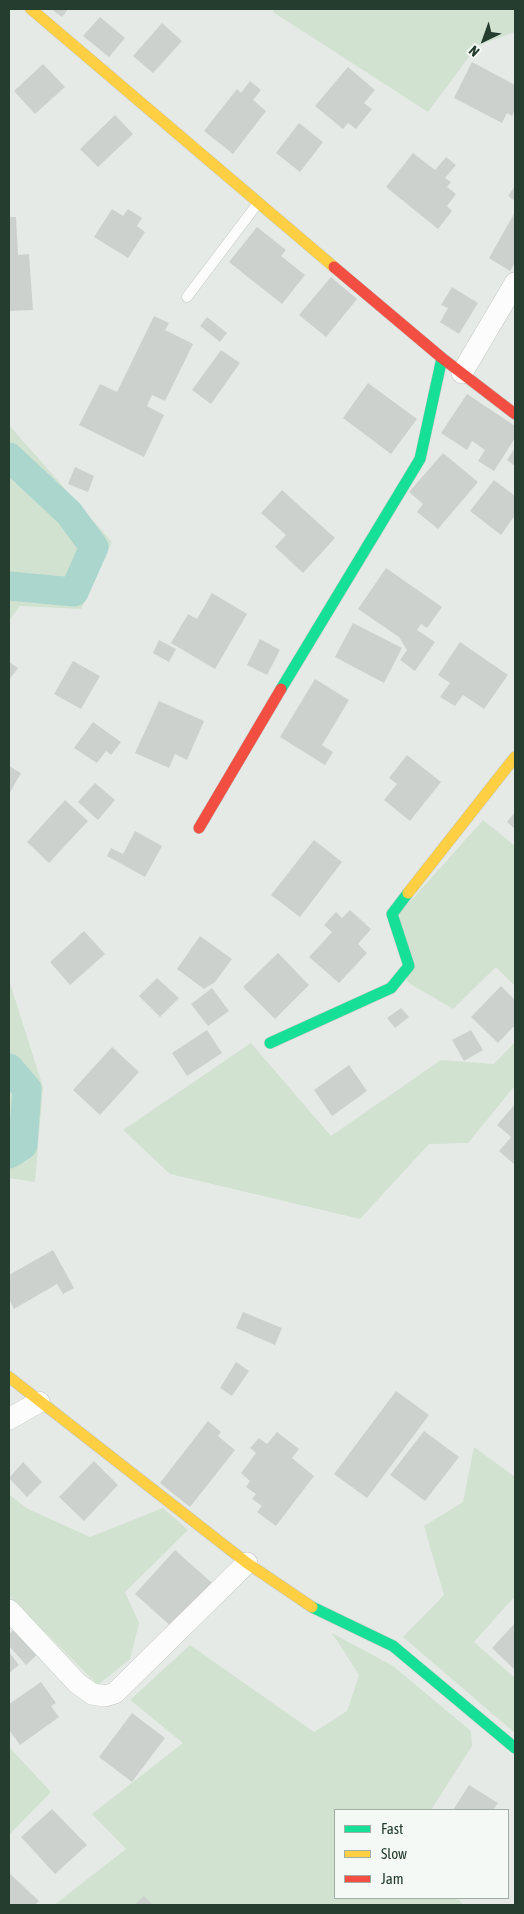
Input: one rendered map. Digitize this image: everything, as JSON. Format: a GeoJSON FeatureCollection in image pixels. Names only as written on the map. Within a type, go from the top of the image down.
{"type":"FeatureCollection","features":[{"type":"Feature","properties":{"kind":"street"},"geometry":{"type":"LineString","coordinates":[[31,9],[442,358],[515,414]]}},
{"type":"Feature","properties":{"kind":"street"},"geometry":{"type":"LineString","coordinates":[[462,373],[515,283]]}},
{"type":"Feature","properties":{"kind":"street"},"geometry":{"type":"LineString","coordinates":[[199,828],[420,459],[442,358]]}},
{"type":"Feature","properties":{"kind":"street"},"geometry":{"type":"LineString","coordinates":[[270,1044],[390,988],[409,966],[392,914],[515,757]]}},
{"type":"Feature","properties":{"kind":"street"},"geometry":{"type":"LineString","coordinates":[[9,1377],[247,1562],[304,1603],[393,1646],[515,1748]]}},
{"type":"Feature","properties":{"kind":"street"},"geometry":{"type":"LineString","coordinates":[[9,1419],[39,1402]]}},
{"type":"Feature","properties":{"kind":"street"},"geometry":{"type":"LineString","coordinates":[[9,1610],[78,1683],[92,1694],[105,1696],[115,1693],[247,1562]]}},
{"type":"Feature","properties":{"kind":"lane"},"geometry":{"type":"LineString","coordinates":[[188,297],[258,202]]}},
{"type":"Feature","properties":{"kind":"green space"},"geometry":{"type":"Polygon","coordinates":[[[275,9],[515,9],[515,32],[477,46],[428,112],[273,12],[275,9]]]}},
{"type":"Feature","properties":{"kind":"green space"},"geometry":{"type":"Polygon","coordinates":[[[9,425],[112,542],[81,609],[20,606],[9,621],[9,425]]]}},
{"type":"Feature","properties":{"kind":"green space"},"geometry":{"type":"Polygon","coordinates":[[[483,820],[515,846],[515,986],[496,967],[453,1009],[407,982],[399,914],[483,820]]]}},
{"type":"Feature","properties":{"kind":"green space"},"geometry":{"type":"Polygon","coordinates":[[[9,980],[43,1087],[35,1182],[9,1178],[9,980]]]}},
{"type":"Feature","properties":{"kind":"green space"},"geometry":{"type":"Polygon","coordinates":[[[515,1042],[515,1089],[513,1088],[468,1143],[429,1144],[360,1219],[170,1174],[123,1130],[251,1043],[331,1136],[441,1060],[494,1064],[515,1042]]]}},
{"type":"Feature","properties":{"kind":"green space"},"geometry":{"type":"Polygon","coordinates":[[[474,1447],[515,1477],[515,1596],[474,1642],[515,1678],[515,1733],[403,1637],[444,1595],[424,1526],[463,1502],[474,1447]]]}},
{"type":"Feature","properties":{"kind":"green space"},"geometry":{"type":"Polygon","coordinates":[[[9,1494],[26,1508],[90,1537],[163,1508],[188,1530],[125,1592],[139,1623],[130,1659],[98,1685],[9,1596],[9,1494]]]}},
{"type":"Feature","properties":{"kind":"green space"},"geometry":{"type":"Polygon","coordinates":[[[332,1633],[393,1666],[471,1731],[472,1746],[432,1809],[334,1809],[334,1899],[458,1899],[464,1905],[54,1905],[126,1849],[92,1814],[183,1743],[130,1700],[190,1645],[314,1732],[347,1711],[359,1675],[332,1633]]]}},
{"type":"Feature","properties":{"kind":"green space"},"geometry":{"type":"Polygon","coordinates":[[[9,1747],[51,1792],[9,1835],[9,1747]]]}},
{"type":"Feature","properties":{"kind":"building"},"geometry":{"type":"Polygon","coordinates":[[[51,9],[68,9],[62,17],[51,9]]]}},
{"type":"Feature","properties":{"kind":"building"},"geometry":{"type":"Polygon","coordinates":[[[100,17],[125,38],[109,57],[83,36],[100,17]]]}},
{"type":"Feature","properties":{"kind":"building"},"geometry":{"type":"Polygon","coordinates":[[[162,23],[182,41],[153,73],[133,56],[162,23]]]}},
{"type":"Feature","properties":{"kind":"building"},"geometry":{"type":"Polygon","coordinates":[[[472,62],[515,85],[515,110],[512,116],[507,113],[502,123],[454,98],[472,62]]]}},
{"type":"Feature","properties":{"kind":"building"},"geometry":{"type":"Polygon","coordinates":[[[43,64],[65,87],[35,114],[14,91],[43,64]]]}},
{"type":"Feature","properties":{"kind":"building"},"geometry":{"type":"Polygon","coordinates":[[[348,67],[375,90],[364,103],[372,109],[356,129],[348,123],[343,129],[315,106],[348,67]]]}},
{"type":"Feature","properties":{"kind":"building"},"geometry":{"type":"Polygon","coordinates":[[[250,81],[261,90],[253,100],[266,111],[233,154],[204,131],[237,89],[241,93],[250,81]]]}},
{"type":"Feature","properties":{"kind":"building"},"geometry":{"type":"Polygon","coordinates":[[[115,115],[133,134],[98,167],[80,149],[115,115]]]}},
{"type":"Feature","properties":{"kind":"building"},"geometry":{"type":"Polygon","coordinates":[[[299,123],[323,142],[300,172],[276,153],[299,123]]]}},
{"type":"Feature","properties":{"kind":"building"},"geometry":{"type":"Polygon","coordinates":[[[413,153],[435,170],[446,157],[456,165],[445,178],[451,182],[447,187],[456,194],[447,206],[452,211],[438,229],[386,187],[413,153]]]}},
{"type":"Feature","properties":{"kind":"building"},"geometry":{"type":"Polygon","coordinates":[[[515,186],[515,201],[508,196],[515,186]]]}},
{"type":"Feature","properties":{"kind":"building"},"geometry":{"type":"Polygon","coordinates":[[[112,209],[123,216],[128,209],[142,218],[137,226],[145,232],[128,258],[94,237],[112,209]]]}},
{"type":"Feature","properties":{"kind":"building"},"geometry":{"type":"Polygon","coordinates":[[[515,212],[515,263],[510,271],[489,258],[515,212]]]}},
{"type":"Feature","properties":{"kind":"building"},"geometry":{"type":"Polygon","coordinates":[[[9,217],[16,217],[18,255],[29,254],[33,310],[9,311],[9,217]]]}},
{"type":"Feature","properties":{"kind":"building"},"geometry":{"type":"Polygon","coordinates":[[[257,227],[286,250],[281,256],[305,275],[282,304],[229,262],[257,227]]]}},
{"type":"Feature","properties":{"kind":"building"},"geometry":{"type":"Polygon","coordinates":[[[331,277],[357,299],[326,337],[299,315],[331,277]]]}},
{"type":"Feature","properties":{"kind":"building"},"geometry":{"type":"Polygon","coordinates":[[[452,287],[478,303],[459,334],[440,322],[448,308],[441,305],[452,287]]]}},
{"type":"Feature","properties":{"kind":"building"},"geometry":{"type":"Polygon","coordinates":[[[154,316],[169,323],[165,330],[193,344],[165,401],[152,395],[147,406],[164,415],[144,457],[79,425],[100,384],[117,392],[154,316]]]}},
{"type":"Feature","properties":{"kind":"building"},"geometry":{"type":"Polygon","coordinates":[[[207,317],[227,333],[220,342],[200,326],[207,317]]]}},
{"type":"Feature","properties":{"kind":"building"},"geometry":{"type":"Polygon","coordinates":[[[221,350],[240,363],[211,404],[192,390],[221,350]]]}},
{"type":"Feature","properties":{"kind":"building"},"geometry":{"type":"Polygon","coordinates":[[[368,383],[417,419],[391,454],[343,418],[368,383]]]}},
{"type":"Feature","properties":{"kind":"building"},"geometry":{"type":"Polygon","coordinates":[[[467,394],[515,426],[515,438],[494,471],[478,461],[485,450],[472,441],[467,450],[441,433],[467,394]]]}},
{"type":"Feature","properties":{"kind":"building"},"geometry":{"type":"Polygon","coordinates":[[[515,448],[515,466],[507,460],[515,448]]]}},
{"type":"Feature","properties":{"kind":"building"},"geometry":{"type":"Polygon","coordinates":[[[443,453],[478,482],[438,529],[417,512],[423,504],[409,492],[443,453]]]}},
{"type":"Feature","properties":{"kind":"building"},"geometry":{"type":"Polygon","coordinates":[[[75,467],[94,476],[88,492],[68,484],[75,467]]]}},
{"type":"Feature","properties":{"kind":"building"},"geometry":{"type":"Polygon","coordinates":[[[494,480],[515,496],[515,515],[501,535],[470,511],[494,480]]]}},
{"type":"Feature","properties":{"kind":"building"},"geometry":{"type":"Polygon","coordinates":[[[282,490],[335,538],[303,573],[275,547],[286,535],[261,513],[282,490]]]}},
{"type":"Feature","properties":{"kind":"building"},"geometry":{"type":"Polygon","coordinates":[[[386,568],[442,607],[427,628],[421,624],[417,630],[435,642],[415,671],[400,660],[407,650],[399,637],[358,609],[386,568]]]}},
{"type":"Feature","properties":{"kind":"building"},"geometry":{"type":"Polygon","coordinates":[[[212,593],[247,614],[215,669],[171,643],[188,614],[197,619],[212,593]]]}},
{"type":"Feature","properties":{"kind":"building"},"geometry":{"type":"Polygon","coordinates":[[[353,623],[402,648],[384,683],[335,657],[353,623]]]}},
{"type":"Feature","properties":{"kind":"building"},"geometry":{"type":"Polygon","coordinates":[[[260,639],[280,650],[267,675],[247,665],[260,639]]]}},
{"type":"Feature","properties":{"kind":"building"},"geometry":{"type":"Polygon","coordinates":[[[159,640],[176,649],[169,662],[153,653],[159,640]]]}},
{"type":"Feature","properties":{"kind":"building"},"geometry":{"type":"Polygon","coordinates":[[[460,642],[508,675],[484,709],[463,695],[455,706],[440,697],[450,683],[438,675],[460,642]]]}},
{"type":"Feature","properties":{"kind":"building"},"geometry":{"type":"Polygon","coordinates":[[[73,661],[100,676],[81,709],[54,694],[73,661]]]}},
{"type":"Feature","properties":{"kind":"building"},"geometry":{"type":"Polygon","coordinates":[[[9,662],[18,668],[9,680],[9,662]]]}},
{"type":"Feature","properties":{"kind":"building"},"geometry":{"type":"Polygon","coordinates":[[[315,679],[349,700],[322,745],[333,752],[325,765],[280,737],[315,679]]]}},
{"type":"Feature","properties":{"kind":"building"},"geometry":{"type":"Polygon","coordinates":[[[159,701],[204,721],[187,760],[175,754],[169,768],[135,753],[159,701]]]}},
{"type":"Feature","properties":{"kind":"building"},"geometry":{"type":"Polygon","coordinates":[[[93,722],[121,742],[111,755],[106,751],[97,763],[74,748],[93,722]]]}},
{"type":"Feature","properties":{"kind":"building"},"geometry":{"type":"Polygon","coordinates":[[[407,755],[441,782],[410,821],[384,800],[397,784],[389,778],[407,755]]]}},
{"type":"Feature","properties":{"kind":"building"},"geometry":{"type":"Polygon","coordinates":[[[9,766],[21,773],[9,794],[9,766]]]}},
{"type":"Feature","properties":{"kind":"building"},"geometry":{"type":"Polygon","coordinates":[[[95,783],[115,800],[98,820],[78,802],[95,783]]]}},
{"type":"Feature","properties":{"kind":"building"},"geometry":{"type":"Polygon","coordinates":[[[65,800],[88,821],[49,863],[27,842],[65,800]]]}},
{"type":"Feature","properties":{"kind":"building"},"geometry":{"type":"Polygon","coordinates":[[[515,812],[515,829],[507,822],[515,812]]]}},
{"type":"Feature","properties":{"kind":"building"},"geometry":{"type":"Polygon","coordinates":[[[135,831],[162,846],[145,877],[107,856],[111,848],[123,854],[135,831]]]}},
{"type":"Feature","properties":{"kind":"building"},"geometry":{"type":"Polygon","coordinates":[[[314,840],[342,862],[300,917],[271,895],[314,840]]]}},
{"type":"Feature","properties":{"kind":"building"},"geometry":{"type":"Polygon","coordinates":[[[350,910],[371,929],[358,944],[367,953],[339,983],[309,957],[332,932],[324,925],[336,912],[342,918],[350,910]]]}},
{"type":"Feature","properties":{"kind":"building"},"geometry":{"type":"Polygon","coordinates":[[[84,931],[105,954],[70,985],[50,962],[84,931]]]}},
{"type":"Feature","properties":{"kind":"building"},"geometry":{"type":"Polygon","coordinates":[[[200,936],[232,959],[215,982],[204,989],[177,969],[200,936]]]}},
{"type":"Feature","properties":{"kind":"building"},"geometry":{"type":"Polygon","coordinates":[[[278,953],[309,985],[275,1019],[243,987],[278,953]]]}},
{"type":"Feature","properties":{"kind":"building"},"geometry":{"type":"Polygon","coordinates":[[[157,978],[179,998],[160,1017],[139,996],[157,978]]]}},
{"type":"Feature","properties":{"kind":"building"},"geometry":{"type":"Polygon","coordinates":[[[501,986],[515,1000],[515,1025],[498,1043],[471,1017],[501,986]]]}},
{"type":"Feature","properties":{"kind":"building"},"geometry":{"type":"Polygon","coordinates":[[[212,988],[229,1011],[208,1026],[191,1004],[212,988]]]}},
{"type":"Feature","properties":{"kind":"building"},"geometry":{"type":"Polygon","coordinates":[[[401,1008],[409,1017],[395,1028],[387,1018],[401,1008]]]}},
{"type":"Feature","properties":{"kind":"building"},"geometry":{"type":"Polygon","coordinates":[[[207,1030],[222,1053],[187,1076],[172,1053],[207,1030]]]}},
{"type":"Feature","properties":{"kind":"building"},"geometry":{"type":"Polygon","coordinates":[[[471,1030],[483,1050],[464,1061],[452,1040],[471,1030]]]}},
{"type":"Feature","properties":{"kind":"building"},"geometry":{"type":"Polygon","coordinates":[[[112,1047],[139,1072],[100,1115],[73,1090],[112,1047]]]}},
{"type":"Feature","properties":{"kind":"building"},"geometry":{"type":"Polygon","coordinates":[[[349,1065],[367,1091],[332,1116],[314,1090],[349,1065]]]}},
{"type":"Feature","properties":{"kind":"building"},"geometry":{"type":"Polygon","coordinates":[[[515,1104],[515,1165],[499,1151],[511,1137],[497,1125],[515,1104]]]}},
{"type":"Feature","properties":{"kind":"building"},"geometry":{"type":"Polygon","coordinates":[[[53,1250],[74,1288],[63,1294],[57,1284],[14,1309],[9,1299],[9,1275],[53,1250]]]}},
{"type":"Feature","properties":{"kind":"building"},"geometry":{"type":"Polygon","coordinates":[[[243,1312],[282,1328],[275,1345],[236,1328],[243,1312]]]}},
{"type":"Feature","properties":{"kind":"building"},"geometry":{"type":"Polygon","coordinates":[[[236,1362],[249,1371],[232,1396],[220,1388],[236,1362]]]}},
{"type":"Feature","properties":{"kind":"building"},"geometry":{"type":"Polygon","coordinates":[[[396,1391],[429,1415],[367,1498],[334,1474],[396,1391]]]}},
{"type":"Feature","properties":{"kind":"building"},"geometry":{"type":"Polygon","coordinates":[[[208,1421],[221,1432],[218,1436],[235,1450],[190,1507],[160,1483],[208,1421]]]}},
{"type":"Feature","properties":{"kind":"building"},"geometry":{"type":"Polygon","coordinates":[[[424,1431],[459,1457],[425,1501],[390,1475],[424,1431]]]}},
{"type":"Feature","properties":{"kind":"building"},"geometry":{"type":"Polygon","coordinates":[[[277,1432],[299,1449],[292,1458],[314,1476],[276,1526],[257,1512],[262,1506],[252,1499],[256,1494],[246,1487],[250,1481],[241,1473],[256,1453],[250,1448],[259,1438],[267,1444],[277,1432]]]}},
{"type":"Feature","properties":{"kind":"building"},"geometry":{"type":"Polygon","coordinates":[[[94,1461],[118,1485],[84,1521],[59,1497],[94,1461]]]}},
{"type":"Feature","properties":{"kind":"building"},"geometry":{"type":"Polygon","coordinates":[[[23,1462],[42,1482],[27,1497],[9,1478],[23,1462]]]}},
{"type":"Feature","properties":{"kind":"building"},"geometry":{"type":"Polygon","coordinates":[[[175,1550],[212,1583],[173,1628],[135,1594],[175,1550]]]}},
{"type":"Feature","properties":{"kind":"building"},"geometry":{"type":"Polygon","coordinates":[[[515,1623],[515,1670],[492,1648],[515,1623]]]}},
{"type":"Feature","properties":{"kind":"building"},"geometry":{"type":"Polygon","coordinates":[[[15,1629],[38,1654],[26,1665],[9,1646],[9,1634],[15,1629]]]}},
{"type":"Feature","properties":{"kind":"building"},"geometry":{"type":"Polygon","coordinates":[[[9,1652],[19,1665],[9,1673],[9,1652]]]}},
{"type":"Feature","properties":{"kind":"building"},"geometry":{"type":"Polygon","coordinates":[[[41,1682],[56,1703],[51,1706],[59,1717],[20,1745],[9,1730],[9,1704],[41,1682]]]}},
{"type":"Feature","properties":{"kind":"building"},"geometry":{"type":"Polygon","coordinates":[[[132,1713],[165,1738],[132,1782],[99,1757],[132,1713]]]}},
{"type":"Feature","properties":{"kind":"building"},"geometry":{"type":"Polygon","coordinates":[[[469,1785],[498,1803],[494,1809],[454,1809],[469,1785]]]}},
{"type":"Feature","properties":{"kind":"building"},"geometry":{"type":"Polygon","coordinates":[[[52,1809],[87,1845],[55,1874],[21,1837],[52,1809]]]}},
{"type":"Feature","properties":{"kind":"building"},"geometry":{"type":"Polygon","coordinates":[[[9,1873],[39,1901],[35,1905],[9,1905],[9,1873]]]}},
{"type":"Feature","properties":{"kind":"building"},"geometry":{"type":"Polygon","coordinates":[[[144,1896],[153,1905],[134,1905],[144,1896]]]}},
{"type":"Feature","properties":{"kind":"waterway"},"geometry":{"type":"LineString","coordinates":[[9,457],[69,513],[94,547],[74,592],[9,586]]}},
{"type":"Feature","properties":{"kind":"waterway"},"geometry":{"type":"LineString","coordinates":[[9,1068],[27,1089],[23,1145],[9,1154]]}},
{"type":"Feature","properties":{"kind":"traffic: fast"},"geometry":{"type":"LineString","coordinates":[[281,689],[420,459],[442,358]]}},
{"type":"Feature","properties":{"kind":"traffic: fast"},"geometry":{"type":"LineString","coordinates":[[270,1043],[391,988],[409,966],[392,914],[408,893]]}},
{"type":"Feature","properties":{"kind":"traffic: fast"},"geometry":{"type":"LineString","coordinates":[[312,1607],[393,1646],[515,1748]]}},
{"type":"Feature","properties":{"kind":"traffic: slow"},"geometry":{"type":"LineString","coordinates":[[31,9],[334,267]]}},
{"type":"Feature","properties":{"kind":"traffic: slow"},"geometry":{"type":"LineString","coordinates":[[408,893],[515,757]]}},
{"type":"Feature","properties":{"kind":"traffic: slow"},"geometry":{"type":"LineString","coordinates":[[9,1377],[247,1563],[312,1607]]}},
{"type":"Feature","properties":{"kind":"traffic: jam"},"geometry":{"type":"LineString","coordinates":[[334,267],[442,358],[515,414]]}},
{"type":"Feature","properties":{"kind":"traffic: jam"},"geometry":{"type":"LineString","coordinates":[[199,828],[281,689]]}}]}
